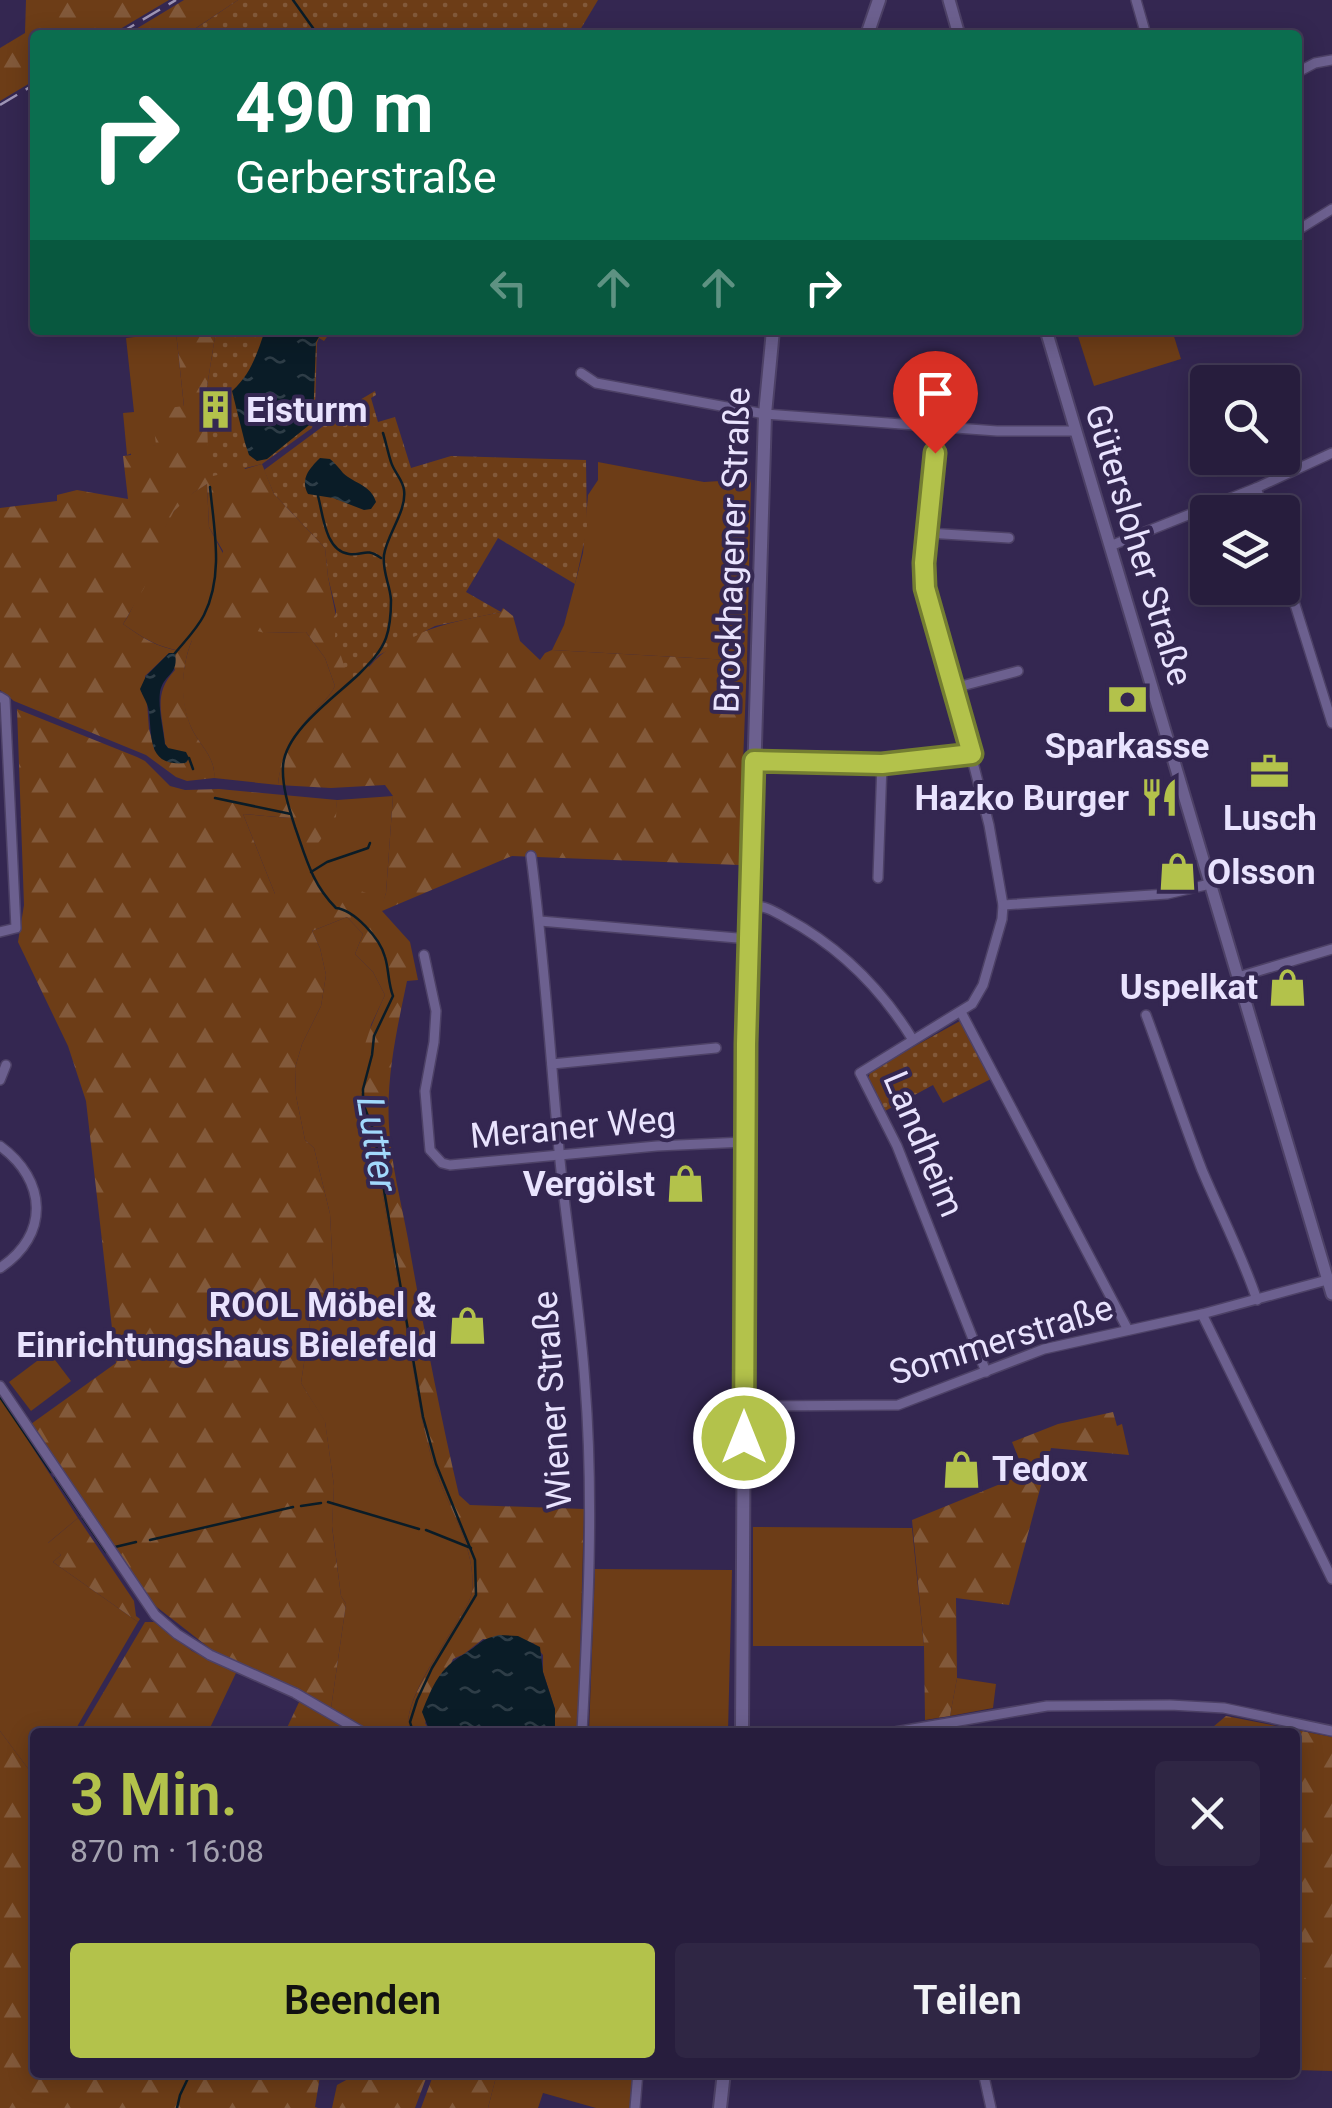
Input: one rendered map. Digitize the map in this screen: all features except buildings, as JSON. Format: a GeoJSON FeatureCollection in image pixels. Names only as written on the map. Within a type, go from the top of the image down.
{"type":"FeatureCollection","features":[{"type":"Feature","properties":{"kind":"main road"},"geometry":{"type":"LineString","coordinates":[[869,30],[879,0]]}},
{"type":"Feature","properties":{"kind":"main road","name":"Brockhagener Straße"},"geometry":{"type":"LineString","coordinates":[[742,1728],[749,939],[764,414],[772,335]]}},
{"type":"Feature","properties":{"kind":"main road"},"geometry":{"type":"LineString","coordinates":[[720,2108],[723,2078]]}},
{"type":"Feature","properties":{"kind":"street"},"geometry":{"type":"LineString","coordinates":[[949,0],[958,30]]}},
{"type":"Feature","properties":{"kind":"street"},"geometry":{"type":"LineString","coordinates":[[1136,0],[1145,30]]}},
{"type":"Feature","properties":{"kind":"street"},"geometry":{"type":"LineString","coordinates":[[1302,70],[1332,60]]}},
{"type":"Feature","properties":{"kind":"street"},"geometry":{"type":"LineString","coordinates":[[1302,228],[1332,209]]}},
{"type":"Feature","properties":{"kind":"street","name":"Gütersloher Straße"},"geometry":{"type":"LineString","coordinates":[[1047,335],[1332,1294]]}},
{"type":"Feature","properties":{"kind":"street"},"geometry":{"type":"LineString","coordinates":[[581,374],[596,383],[764,414],[997,431],[1076,432]]}},
{"type":"Feature","properties":{"kind":"street"},"geometry":{"type":"LineString","coordinates":[[938,426],[925,588],[972,754],[1003,905],[1167,894],[1210,884]]}},
{"type":"Feature","properties":{"kind":"street"},"geometry":{"type":"LineString","coordinates":[[1110,546],[1332,453]]}},
{"type":"Feature","properties":{"kind":"street"},"geometry":{"type":"LineString","coordinates":[[1256,488],[1259,495]]}},
{"type":"Feature","properties":{"kind":"street"},"geometry":{"type":"LineString","coordinates":[[927,533],[1009,538]]}},
{"type":"Feature","properties":{"kind":"street"},"geometry":{"type":"LineString","coordinates":[[1295,605],[1332,723]]}},
{"type":"Feature","properties":{"kind":"street"},"geometry":{"type":"LineString","coordinates":[[954,688],[1018,671]]}},
{"type":"Feature","properties":{"kind":"street"},"geometry":{"type":"LineString","coordinates":[[0,698],[5,700],[16,928],[0,932]]}},
{"type":"Feature","properties":{"kind":"street"},"geometry":{"type":"LineString","coordinates":[[754,761],[882,764],[972,754]]}},
{"type":"Feature","properties":{"kind":"street"},"geometry":{"type":"LineString","coordinates":[[878,878],[882,764]]}},
{"type":"Feature","properties":{"kind":"street","name":"Wiener Straße"},"geometry":{"type":"LineString","coordinates":[[531,856],[588,1427],[582,1728]]}},
{"type":"Feature","properties":{"kind":"street","name":"Landheim"},"geometry":{"type":"LineString","coordinates":[[986,1372],[897,1146],[860,1072],[972,1004],[983,985],[1003,905]]}},
{"type":"Feature","properties":{"kind":"street"},"geometry":{"type":"LineString","coordinates":[[750,906],[766,907],[803,927],[848,960],[895,1011],[913,1040]]}},
{"type":"Feature","properties":{"kind":"street"},"geometry":{"type":"LineString","coordinates":[[540,921],[749,939]]}},
{"type":"Feature","properties":{"kind":"street"},"geometry":{"type":"LineString","coordinates":[[1238,977],[1332,949]]}},
{"type":"Feature","properties":{"kind":"street","name":"Meraner Weg"},"geometry":{"type":"LineString","coordinates":[[424,955],[436,1011],[425,1091],[430,1150],[442,1163],[745,1142]]}},
{"type":"Feature","properties":{"kind":"street"},"geometry":{"type":"LineString","coordinates":[[961,1012],[1128,1330]]}},
{"type":"Feature","properties":{"kind":"street"},"geometry":{"type":"LineString","coordinates":[[1146,1014],[1196,1154],[1257,1300]]}},
{"type":"Feature","properties":{"kind":"street"},"geometry":{"type":"LineString","coordinates":[[552,1064],[716,1048]]}},
{"type":"Feature","properties":{"kind":"street"},"geometry":{"type":"LineString","coordinates":[[0,1080],[6,1065]]}},
{"type":"Feature","properties":{"kind":"street"},"geometry":{"type":"LineString","coordinates":[[0,1146],[28,1175],[37,1204],[36,1224],[28,1239],[0,1268]]}},
{"type":"Feature","properties":{"kind":"street","name":"Sommerstraße"},"geometry":{"type":"LineString","coordinates":[[744,1406],[898,1406],[1044,1348],[1202,1314],[1328,1280]]}},
{"type":"Feature","properties":{"kind":"street"},"geometry":{"type":"LineString","coordinates":[[1202,1314],[1332,1580]]}},
{"type":"Feature","properties":{"kind":"street"},"geometry":{"type":"LineString","coordinates":[[0,1386],[150,1609],[177,1634],[210,1655],[295,1693],[355,1728]]}},
{"type":"Feature","properties":{"kind":"street"},"geometry":{"type":"LineString","coordinates":[[933,1728],[1047,1706],[1170,1705],[1224,1708],[1332,1731]]}},
{"type":"Feature","properties":{"kind":"street"},"geometry":{"type":"LineString","coordinates":[[634,2108],[637,2078]]}},
{"type":"Feature","properties":{"kind":"street"},"geometry":{"type":"LineString","coordinates":[[985,2078],[991,2108]]}},
{"type":"Feature","properties":{"kind":"green space"},"geometry":{"type":"Polygon","coordinates":[[[26,0],[169,0],[118,30],[30,30],[30,83],[0,101],[0,48],[25,33],[26,0]]]}},
{"type":"Feature","properties":{"kind":"green space"},"geometry":{"type":"Polygon","coordinates":[[[184,0],[238,0],[196,30],[134,30],[184,0]]]}},
{"type":"Feature","properties":{"kind":"green space"},"geometry":{"type":"Polygon","coordinates":[[[238,0],[598,0],[580,30],[195,29],[238,0]]]}},
{"type":"Feature","properties":{"kind":"green space"},"geometry":{"type":"Polygon","coordinates":[[[176,335],[184,407],[156,445],[127,455],[123,413],[134,412],[126,338],[176,335]]]}},
{"type":"Feature","properties":{"kind":"green space"},"geometry":{"type":"Polygon","coordinates":[[[176,335],[215,335],[206,393],[245,469],[262,464],[274,494],[325,548],[336,616],[369,667],[412,636],[501,612],[503,608],[513,616],[520,641],[540,660],[552,650],[747,661],[739,865],[512,856],[382,911],[410,942],[418,980],[407,981],[396,1035],[389,1089],[390,1140],[459,1495],[470,1505],[584,1509],[578,1728],[555,1728],[555,1709],[543,1672],[543,1655],[533,1643],[483,1639],[453,1659],[425,1723],[428,1728],[409,1728],[417,1691],[468,1603],[472,1576],[466,1543],[434,1466],[422,1420],[372,1135],[360,1104],[360,1062],[385,995],[373,972],[355,954],[363,934],[347,917],[312,931],[326,975],[321,1006],[295,1068],[305,1140],[314,1148],[330,1214],[334,1290],[311,1316],[301,1383],[325,1421],[334,1486],[332,1527],[341,1596],[346,1604],[331,1708],[212,1650],[149,1601],[31,1424],[116,1363],[86,1101],[68,1046],[18,942],[24,905],[17,709],[145,761],[170,786],[337,800],[336,817],[308,858],[290,818],[243,814],[275,894],[312,872],[366,893],[380,910],[386,893],[393,796],[385,785],[278,785],[291,741],[335,686],[325,658],[306,632],[265,633],[209,616],[223,551],[209,527],[207,484],[174,511],[144,588],[123,624],[171,649],[180,651],[192,640],[184,672],[185,706],[191,727],[212,764],[214,778],[187,781],[176,777],[146,755],[14,701],[0,690],[0,508],[57,501],[57,495],[77,490],[128,499],[123,456],[131,455],[131,447],[156,445],[152,410],[184,406],[176,335]],[[169,653],[145,676],[149,729],[155,751],[168,748],[161,696],[175,670],[169,653]]]}},
{"type":"Feature","properties":{"kind":"green space"},"geometry":{"type":"Polygon","coordinates":[[[215,335],[328,335],[317,343],[312,428],[262,464],[209,477],[206,393],[215,335]]]}},
{"type":"Feature","properties":{"kind":"green space"},"geometry":{"type":"Polygon","coordinates":[[[1078,335],[1174,335],[1181,359],[1094,386],[1078,335]]]}},
{"type":"Feature","properties":{"kind":"green space"},"geometry":{"type":"Polygon","coordinates":[[[375,391],[371,398],[378,422],[395,417],[411,468],[451,456],[586,460],[587,529],[575,584],[498,538],[466,592],[501,612],[435,626],[379,655],[355,680],[349,680],[335,638],[336,610],[325,548],[274,494],[264,470],[375,391]]]}},
{"type":"Feature","properties":{"kind":"green space"},"geometry":{"type":"Polygon","coordinates":[[[598,462],[704,482],[751,479],[747,661],[552,650],[564,625],[583,553],[588,495],[598,480],[598,462]]]}},
{"type":"Feature","properties":{"kind":"green space"},"geometry":{"type":"Polygon","coordinates":[[[207,484],[209,527],[265,633],[306,632],[325,658],[335,686],[292,742],[278,785],[214,778],[212,764],[191,727],[183,695],[192,640],[181,651],[172,649],[123,624],[172,514],[181,502],[207,484]]]}},
{"type":"Feature","properties":{"kind":"green space"},"geometry":{"type":"Polygon","coordinates":[[[393,796],[386,893],[381,911],[275,894],[243,814],[290,818],[308,857],[335,817],[337,800],[393,796]]]}},
{"type":"Feature","properties":{"kind":"green space"},"geometry":{"type":"Polygon","coordinates":[[[347,917],[363,934],[355,954],[373,972],[385,995],[371,1025],[360,1104],[372,1134],[422,1420],[434,1466],[470,1559],[472,1592],[417,1691],[409,1728],[364,1728],[331,1708],[346,1604],[341,1596],[332,1526],[334,1486],[325,1422],[301,1383],[311,1316],[334,1289],[330,1214],[314,1148],[305,1140],[296,1096],[295,1068],[321,1006],[326,975],[312,931],[347,917]]]}},
{"type":"Feature","properties":{"kind":"green space"},"geometry":{"type":"Polygon","coordinates":[[[960,1021],[991,1079],[943,1103],[933,1085],[885,1111],[868,1082],[870,1071],[960,1021]]]}},
{"type":"Feature","properties":{"kind":"green space"},"geometry":{"type":"Polygon","coordinates":[[[49,1352],[71,1381],[31,1411],[9,1382],[49,1352]]]}},
{"type":"Feature","properties":{"kind":"green space"},"geometry":{"type":"Polygon","coordinates":[[[0,1397],[78,1518],[48,1543],[61,1555],[53,1562],[138,1622],[76,1728],[30,1728],[30,1771],[0,1731],[0,1397]]]}},
{"type":"Feature","properties":{"kind":"green space"},"geometry":{"type":"Polygon","coordinates":[[[1113,1412],[1117,1426],[1122,1424],[1129,1455],[1051,1448],[1009,1605],[956,1598],[957,1678],[950,1716],[925,1720],[924,1646],[912,1520],[1025,1474],[1012,1442],[1058,1424],[1113,1412]]]}},
{"type":"Feature","properties":{"kind":"green space"},"geometry":{"type":"Polygon","coordinates":[[[78,1518],[134,1601],[138,1622],[53,1562],[61,1555],[47,1544],[78,1518]]]}},
{"type":"Feature","properties":{"kind":"green space"},"geometry":{"type":"Polygon","coordinates":[[[753,1527],[912,1528],[924,1646],[753,1646],[753,1527]]]}},
{"type":"Feature","properties":{"kind":"green space"},"geometry":{"type":"Polygon","coordinates":[[[595,1569],[732,1570],[728,1728],[589,1728],[595,1569]]]}},
{"type":"Feature","properties":{"kind":"green space"},"geometry":{"type":"Polygon","coordinates":[[[145,1622],[154,1622],[192,1651],[236,1673],[210,1728],[82,1728],[145,1622]]]}},
{"type":"Feature","properties":{"kind":"green space"},"geometry":{"type":"Polygon","coordinates":[[[957,1678],[996,1684],[993,1708],[950,1716],[957,1678]]]}},
{"type":"Feature","properties":{"kind":"green space"},"geometry":{"type":"Polygon","coordinates":[[[300,1700],[348,1728],[287,1728],[300,1700]]]}},
{"type":"Feature","properties":{"kind":"green space"},"geometry":{"type":"Polygon","coordinates":[[[1226,1716],[1287,1728],[1212,1728],[1226,1716]]]}},
{"type":"Feature","properties":{"kind":"green space"},"geometry":{"type":"Polygon","coordinates":[[[0,1731],[30,1771],[30,2078],[320,2078],[315,2107],[318,2108],[0,2108],[0,1731]]]}},
{"type":"Feature","properties":{"kind":"green space"},"geometry":{"type":"Polygon","coordinates":[[[1300,1731],[1332,1737],[1332,1979],[1300,1979],[1300,1731]]]}},
{"type":"Feature","properties":{"kind":"green space"},"geometry":{"type":"Polygon","coordinates":[[[1300,1979],[1332,1979],[1332,2071],[1300,2070],[1300,1979]]]}},
{"type":"Feature","properties":{"kind":"green space"},"geometry":{"type":"Polygon","coordinates":[[[426,2078],[415,2108],[332,2108],[337,2085],[348,2079],[426,2078]]]}},
{"type":"Feature","properties":{"kind":"green space"},"geometry":{"type":"Polygon","coordinates":[[[432,2078],[496,2078],[488,2108],[421,2108],[432,2078]]]}},
{"type":"Feature","properties":{"kind":"green space"},"geometry":{"type":"Polygon","coordinates":[[[496,2078],[634,2078],[631,2108],[596,2108],[543,2093],[538,2108],[488,2108],[496,2078]]]}},
{"type":"Feature","properties":{"kind":"water"},"geometry":{"type":"Polygon","coordinates":[[[263,335],[320,335],[316,342],[313,422],[267,459],[257,461],[249,455],[232,391],[249,371],[263,335]]]}},
{"type":"Feature","properties":{"kind":"water"},"geometry":{"type":"Polygon","coordinates":[[[320,458],[330,459],[367,488],[376,502],[371,509],[308,494],[305,479],[320,458]]]}},
{"type":"Feature","properties":{"kind":"water"},"geometry":{"type":"Polygon","coordinates":[[[169,653],[175,653],[176,660],[160,692],[162,725],[165,744],[186,752],[186,763],[165,761],[158,756],[140,689],[146,676],[169,653]]]}},
{"type":"Feature","properties":{"kind":"water"},"geometry":{"type":"Polygon","coordinates":[[[499,1635],[518,1636],[540,1647],[555,1709],[555,1728],[428,1728],[422,1712],[438,1679],[455,1660],[499,1635]]]}},
{"type":"Feature","properties":{"kind":"waterway","name":"Lutter"},"geometry":{"type":"LineString","coordinates":[[293,0],[314,30]]}},
{"type":"Feature","properties":{"kind":"waterway","name":"Lutter"},"geometry":{"type":"LineString","coordinates":[[383,433],[404,490],[403,506],[384,555],[391,600],[387,634],[371,662],[301,728],[286,754],[283,775],[290,812],[315,880],[336,908],[358,919],[372,934],[386,962],[393,996],[374,1036],[363,1103],[374,1132],[423,1417],[436,1464],[475,1560],[476,1595],[432,1668],[417,1700],[412,1728]]}},
{"type":"Feature","properties":{"kind":"waterway"},"geometry":{"type":"LineString","coordinates":[[175,653],[201,620],[214,584],[216,552],[210,487]]}},
{"type":"Feature","properties":{"kind":"waterway"},"geometry":{"type":"LineString","coordinates":[[318,496],[326,531],[335,546],[349,554],[368,552],[381,558]]}},
{"type":"Feature","properties":{"kind":"waterway"},"geometry":{"type":"LineString","coordinates":[[189,758],[193,769]]}},
{"type":"Feature","properties":{"kind":"waterway"},"geometry":{"type":"LineString","coordinates":[[215,798],[291,814]]}},
{"type":"Feature","properties":{"kind":"waterway"},"geometry":{"type":"LineString","coordinates":[[311,872],[327,862],[368,848],[370,843]]}},
{"type":"Feature","properties":{"kind":"waterway"},"geometry":{"type":"LineString","coordinates":[[0,1397],[51,1472]]}},
{"type":"Feature","properties":{"kind":"waterway"},"geometry":{"type":"LineString","coordinates":[[55,1477],[81,1515]]}},
{"type":"Feature","properties":{"kind":"waterway"},"geometry":{"type":"LineString","coordinates":[[328,1502],[419,1529]]}},
{"type":"Feature","properties":{"kind":"waterway"},"geometry":{"type":"LineString","coordinates":[[301,1506],[321,1503]]}},
{"type":"Feature","properties":{"kind":"waterway"},"geometry":{"type":"LineString","coordinates":[[150,1540],[293,1507]]}},
{"type":"Feature","properties":{"kind":"waterway"},"geometry":{"type":"LineString","coordinates":[[83,1518],[106,1552]]}},
{"type":"Feature","properties":{"kind":"waterway"},"geometry":{"type":"LineString","coordinates":[[426,1530],[471,1548]]}},
{"type":"Feature","properties":{"kind":"waterway"},"geometry":{"type":"LineString","coordinates":[[115,1547],[136,1542]]}},
{"type":"Feature","properties":{"kind":"waterway"},"geometry":{"type":"LineString","coordinates":[[177,2108],[188,2078]]}},
{"type":"Feature","properties":{"kind":"railway"},"geometry":{"type":"LineString","coordinates":[[125,30],[176,0]]}},
{"type":"Feature","properties":{"kind":"railway"},"geometry":{"type":"LineString","coordinates":[[0,105],[30,87]]}},
{"type":"Feature","properties":{"kind":"place","name":"Eisturm"},"geometry":{"type":"Point","coordinates":[216,410]}},
{"type":"Feature","properties":{"kind":"place","name":"Sparkasse"},"geometry":{"type":"Point","coordinates":[1127,699]}},
{"type":"Feature","properties":{"kind":"place","name":"Lusch"},"geometry":{"type":"Point","coordinates":[1270,771]}},
{"type":"Feature","properties":{"kind":"place","name":"Hazko Burger"},"geometry":{"type":"Point","coordinates":[1159,798]}},
{"type":"Feature","properties":{"kind":"place","name":"Olsson"},"geometry":{"type":"Point","coordinates":[1177,872]}},
{"type":"Feature","properties":{"kind":"place","name":"Uspelkat"},"geometry":{"type":"Point","coordinates":[1288,987]}},
{"type":"Feature","properties":{"kind":"place","name":"Vergölst"},"geometry":{"type":"Point","coordinates":[685,1184]}},
{"type":"Feature","properties":{"kind":"place","name":"ROOL Möbel & Einrichtungshaus Bielefeld"},"geometry":{"type":"Point","coordinates":[467,1325]}},
{"type":"Feature","properties":{"kind":"place","name":"Tedox"},"geometry":{"type":"Point","coordinates":[962,1469]}},
{"type":"Feature","properties":{"kind":"route"},"geometry":{"type":"LineString","coordinates":[[744,1438],[746,1044],[754,761],[882,764],[972,754],[925,588],[935,453]]}}]}
